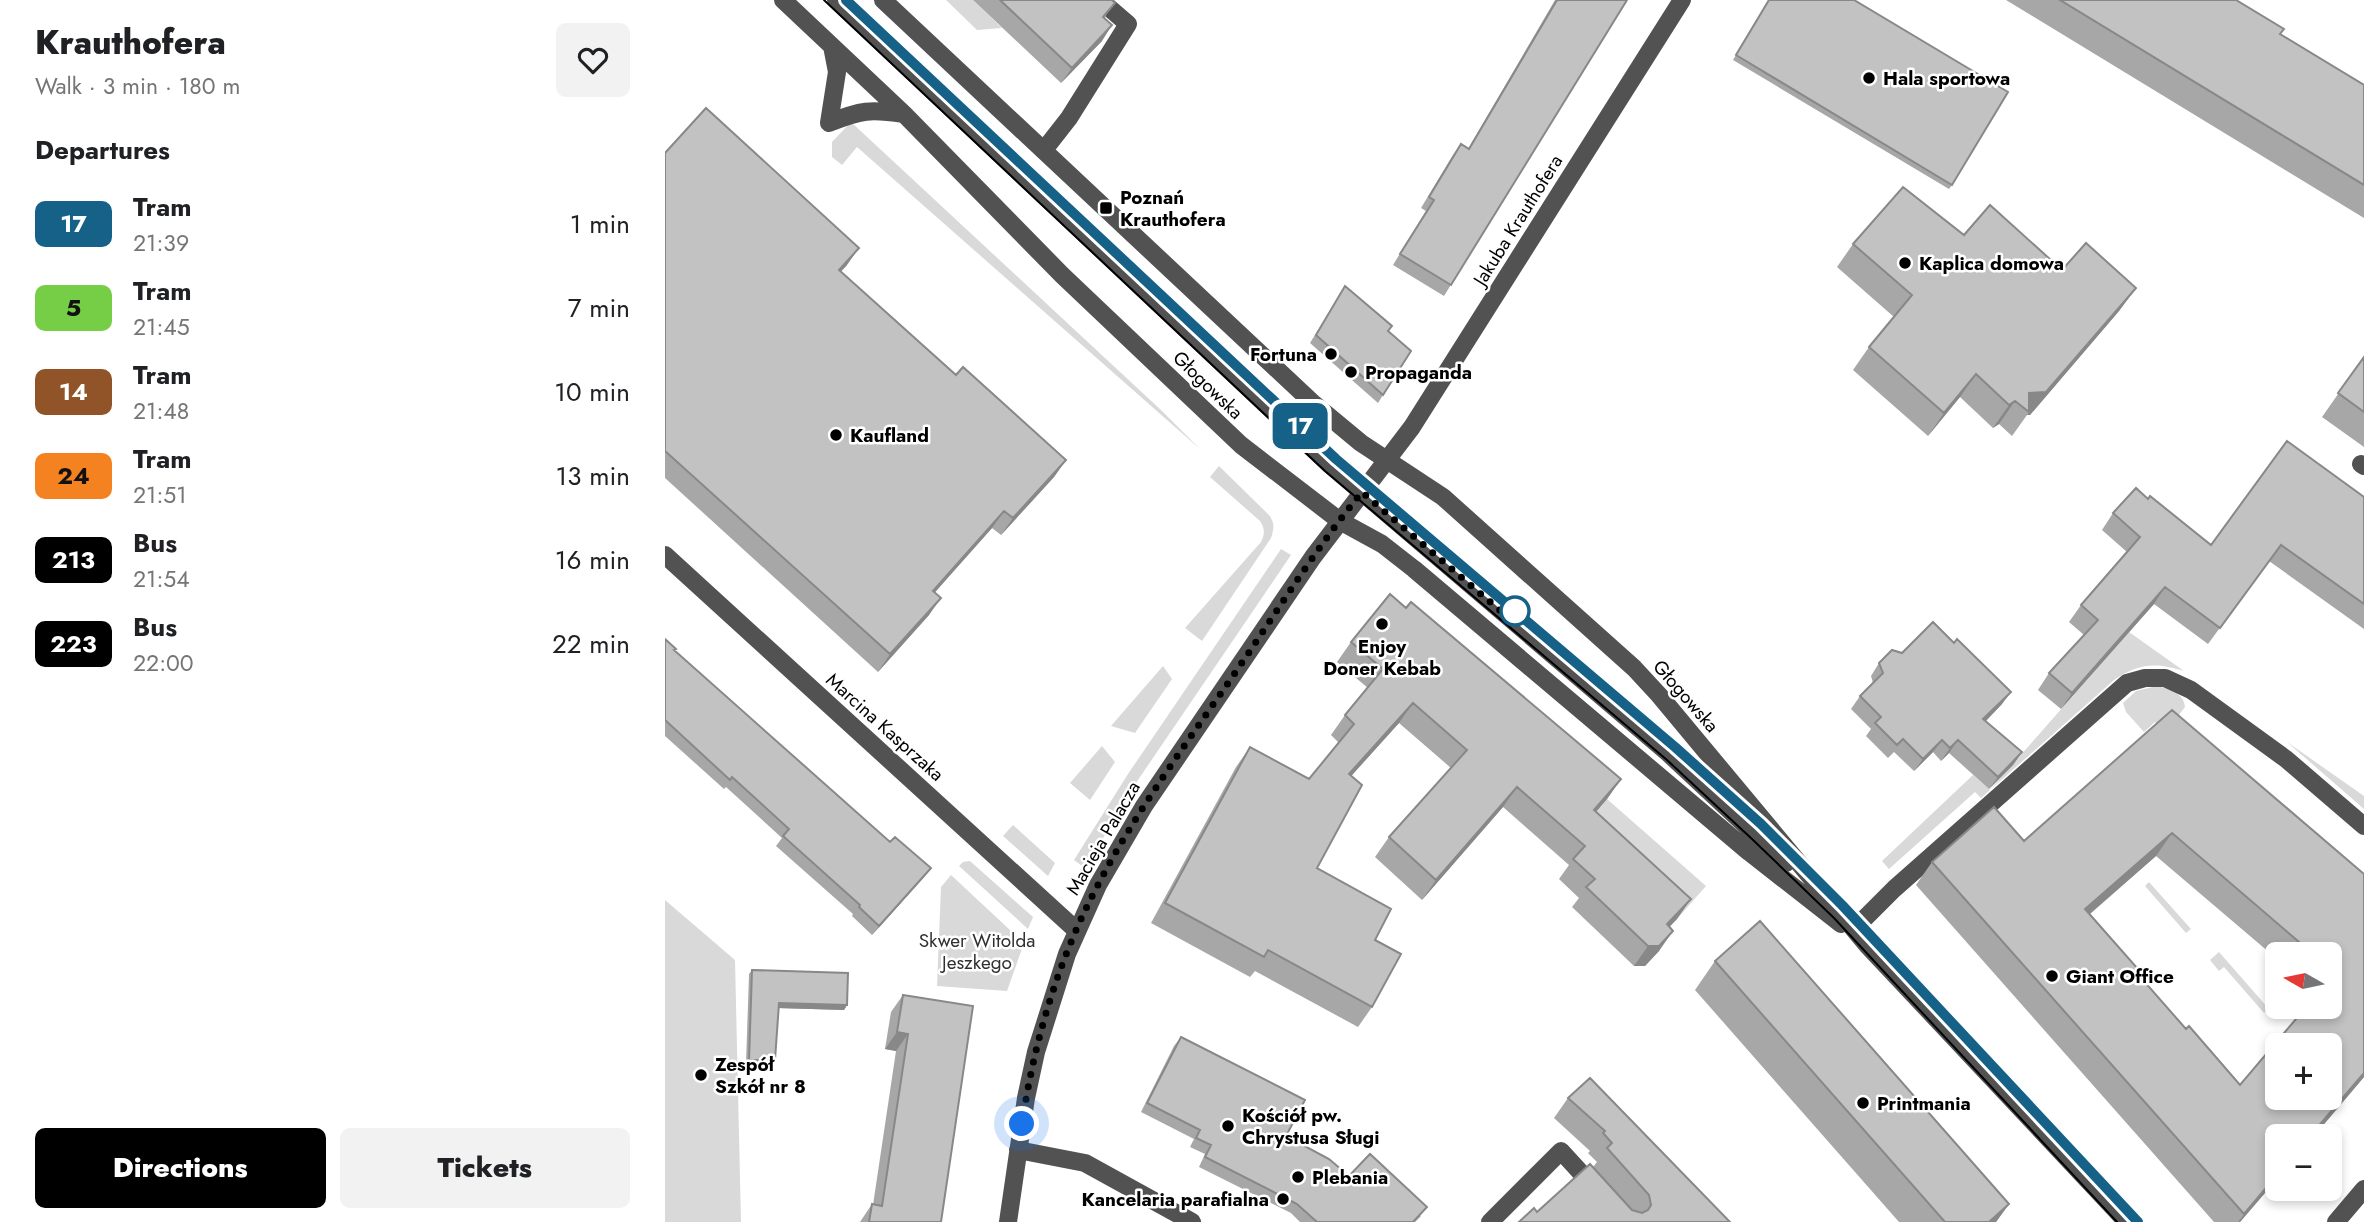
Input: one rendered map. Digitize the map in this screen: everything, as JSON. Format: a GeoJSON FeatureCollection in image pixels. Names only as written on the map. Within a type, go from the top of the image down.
{"type":"FeatureCollection","features":[{"type":"Feature","properties":{"kind":"street","name":"Głogowska"},"geometry":{"type":"LineString","coordinates":[[783,0],[904,114],[1062,275],[1241,445],[1340,521],[1382,544],[1414,569],[1749,852],[1867,945]]}},
{"type":"Feature","properties":{"kind":"street"},"geometry":{"type":"LineString","coordinates":[[836,0],[1277,417],[1668,752],[1754,830],[1867,945]]}},
{"type":"Feature","properties":{"kind":"street","name":"Głogowska"},"geometry":{"type":"LineString","coordinates":[[883,0],[1314,404],[1341,428],[1443,497],[1476,524],[1634,668],[1867,945],[2127,1222]]}},
{"type":"Feature","properties":{"kind":"street"},"geometry":{"type":"LineString","coordinates":[[1044,150],[1069,118],[1128,24],[1100,0]]}},
{"type":"Feature","properties":{"kind":"street","name":"Jakuba Krauthofera"},"geometry":{"type":"LineString","coordinates":[[1362,492],[1424,408],[1682,0]]}},
{"type":"Feature","properties":{"kind":"street"},"geometry":{"type":"LineString","coordinates":[[832,46],[837,72],[829,123],[852,114],[875,110],[904,114]]}},
{"type":"Feature","properties":{"kind":"street","name":"Macieja Palacza"},"geometry":{"type":"LineString","coordinates":[[1007,1222],[1036,1052],[1049,1005],[1076,930],[1098,885],[1144,806],[1313,557],[1362,492]]}},
{"type":"Feature","properties":{"kind":"street","name":"Marcina Kasprzaka"},"geometry":{"type":"LineString","coordinates":[[665,555],[1076,930]]}},
{"type":"Feature","properties":{"kind":"street"},"geometry":{"type":"LineString","coordinates":[[1854,929],[1894,889],[2127,683],[2145,678],[2165,678],[2191,691],[2286,759],[2364,826]]}},
{"type":"Feature","properties":{"kind":"street"},"geometry":{"type":"LineString","coordinates":[[1018,1150],[1086,1163],[1192,1222]]}},
{"type":"Feature","properties":{"kind":"street"},"geometry":{"type":"LineString","coordinates":[[1490,1222],[1561,1151],[1626,1222]]}},
{"type":"Feature","properties":{"kind":"street"},"geometry":{"type":"LineString","coordinates":[[2336,1222],[2364,1189]]}},
{"type":"Feature","properties":{"kind":"green space"},"geometry":{"type":"Polygon","coordinates":[[[946,0],[973,0],[1002,28],[977,30],[946,0]]]}},
{"type":"Feature","properties":{"kind":"green space"},"geometry":{"type":"Polygon","coordinates":[[[851,122],[1200,449],[857,147],[842,165],[832,157],[832,142],[851,122]]]}},
{"type":"Feature","properties":{"kind":"green space"},"geometry":{"type":"Polygon","coordinates":[[[1219,466],[1269,515],[1273,529],[1271,538],[1202,641],[1185,628],[1261,542],[1264,534],[1260,521],[1210,477],[1219,466]]]}},
{"type":"Feature","properties":{"kind":"green space"},"geometry":{"type":"Polygon","coordinates":[[[1281,549],[1291,555],[1138,780],[1085,868],[1074,860],[1128,774],[1281,549]]]}},
{"type":"Feature","properties":{"kind":"green space"},"geometry":{"type":"Polygon","coordinates":[[[2129,632],[2184,671],[2156,665],[2139,667],[2114,680],[1981,798],[1975,792],[1889,869],[1882,861],[1973,775],[1990,790],[2129,632]]]}},
{"type":"Feature","properties":{"kind":"green space"},"geometry":{"type":"Polygon","coordinates":[[[1163,666],[1172,679],[1135,733],[1111,726],[1163,666]]]}},
{"type":"Feature","properties":{"kind":"green space"},"geometry":{"type":"Polygon","coordinates":[[[2157,686],[2179,695],[2185,707],[2166,732],[2155,722],[2144,732],[2126,712],[2123,703],[2136,691],[2157,686]]]}},
{"type":"Feature","properties":{"kind":"green space"},"geometry":{"type":"Polygon","coordinates":[[[2287,742],[2364,796],[2364,809],[2287,742]]]}},
{"type":"Feature","properties":{"kind":"green space"},"geometry":{"type":"Polygon","coordinates":[[[1102,746],[1115,762],[1090,800],[1070,783],[1102,746]]]}},
{"type":"Feature","properties":{"kind":"green space"},"geometry":{"type":"Polygon","coordinates":[[[1607,799],[1706,886],[1677,919],[1582,828],[1607,799]]]}},
{"type":"Feature","properties":{"kind":"green space"},"geometry":{"type":"Polygon","coordinates":[[[1013,825],[1055,863],[1048,876],[1003,836],[1013,825]]]}},
{"type":"Feature","properties":{"kind":"green space"},"geometry":{"type":"Polygon","coordinates":[[[970,861],[1033,917],[1028,929],[959,866],[970,861]]]}},
{"type":"Feature","properties":{"kind":"green space","name":"Skwer Witolda Jeszkego"},"geometry":{"type":"Polygon","coordinates":[[[951,875],[1024,943],[1007,991],[937,986],[941,887],[951,875]]]}},
{"type":"Feature","properties":{"kind":"green space"},"geometry":{"type":"Polygon","coordinates":[[[2149,882],[2191,929],[2186,933],[2145,886],[2149,882]]]}},
{"type":"Feature","properties":{"kind":"green space","name":"Zespół Szkół nr 8"},"geometry":{"type":"Polygon","coordinates":[[[665,900],[735,960],[741,1222],[665,1222],[665,900]]]}},
{"type":"Feature","properties":{"kind":"green space"},"geometry":{"type":"Polygon","coordinates":[[[2219,952],[2265,1004],[2265,1012],[2224,967],[2219,971],[2210,960],[2219,952]]]}},
{"type":"Feature","properties":{"kind":"building"},"geometry":{"type":"Polygon","coordinates":[[[1000,0],[1112,0],[1115,3],[1103,17],[1112,25],[1072,68],[1000,0]]]}},
{"type":"Feature","properties":{"kind":"building"},"geometry":{"type":"Polygon","coordinates":[[[1557,0],[1627,0],[1451,285],[1400,254],[1434,200],[1429,197],[1461,144],[1469,149],[1557,0]]]}},
{"type":"Feature","properties":{"kind":"building","name":"Hala sportowa"},"geometry":{"type":"Polygon","coordinates":[[[1769,0],[1854,0],[2008,92],[1952,185],[1736,55],[1769,0]]]}},
{"type":"Feature","properties":{"kind":"building"},"geometry":{"type":"Polygon","coordinates":[[[2060,0],[2236,0],[2284,29],[2280,34],[2364,85],[2364,185],[2060,0]]]}},
{"type":"Feature","properties":{"kind":"building","name":"Kaufland"},"geometry":{"type":"Polygon","coordinates":[[[706,108],[859,248],[839,270],[956,375],[963,367],[1066,460],[1013,518],[1004,511],[933,591],[941,598],[890,654],[665,451],[665,153],[706,108]]]}},
{"type":"Feature","properties":{"kind":"building"},"geometry":{"type":"Polygon","coordinates":[[[1903,187],[1964,235],[1990,205],[2062,270],[2086,243],[2136,288],[2046,392],[2029,393],[2029,412],[2015,401],[2009,405],[1976,374],[1944,413],[1869,347],[1912,295],[1853,244],[1903,187]]]}},
{"type":"Feature","properties":{"kind":"building"},"geometry":{"type":"Polygon","coordinates":[[[1345,286],[1392,326],[1388,331],[1411,351],[1383,395],[1316,335],[1345,286]]]}},
{"type":"Feature","properties":{"kind":"building"},"geometry":{"type":"Polygon","coordinates":[[[2364,357],[2364,412],[2338,393],[2364,357]]]}},
{"type":"Feature","properties":{"kind":"building"},"geometry":{"type":"Polygon","coordinates":[[[2287,441],[2364,497],[2364,604],[2281,545],[2220,628],[2165,587],[2072,693],[2049,673],[2098,620],[2081,605],[2140,537],[2113,513],[2136,488],[2148,499],[2150,496],[2211,545],[2287,441]]]}},
{"type":"Feature","properties":{"kind":"building"},"geometry":{"type":"Polygon","coordinates":[[[1390,594],[1406,608],[1411,602],[1621,779],[1594,810],[1691,899],[1667,924],[1673,931],[1659,946],[1648,946],[1586,887],[1595,879],[1573,859],[1585,846],[1517,787],[1436,880],[1389,837],[1467,750],[1413,703],[1349,774],[1362,785],[1317,868],[1391,909],[1375,940],[1401,954],[1372,1007],[1268,950],[1264,957],[1165,903],[1250,747],[1309,779],[1354,724],[1345,715],[1383,669],[1351,642],[1390,594]]]}},
{"type":"Feature","properties":{"kind":"building"},"geometry":{"type":"Polygon","coordinates":[[[1933,622],[1954,643],[1957,639],[2011,692],[1983,719],[2022,752],[1998,777],[1958,740],[1950,748],[1942,740],[1923,759],[1903,739],[1897,745],[1875,723],[1881,717],[1860,696],[1883,673],[1879,663],[1892,650],[1902,653],[1933,622]]]}},
{"type":"Feature","properties":{"kind":"building"},"geometry":{"type":"Polygon","coordinates":[[[665,639],[676,649],[674,650],[890,842],[895,837],[931,868],[879,926],[860,905],[783,836],[789,829],[732,777],[730,780],[665,720],[665,639]]]}},
{"type":"Feature","properties":{"kind":"building","name":"Giant Office"},"geometry":{"type":"Polygon","coordinates":[[[2172,710],[2364,874],[2364,1073],[2342,1099],[2342,1033],[2284,1033],[2296,1019],[2342,1019],[2342,942],[2299,942],[2172,833],[2085,909],[2186,1029],[2189,1026],[2240,1085],[2265,1056],[2265,1110],[2332,1110],[2320,1124],[2265,1124],[2265,1189],[2244,1214],[1932,862],[1994,807],[2024,841],[2172,710]]]}},
{"type":"Feature","properties":{"kind":"building"},"geometry":{"type":"Polygon","coordinates":[[[1760,921],[2009,1204],[1989,1222],[1945,1222],[1715,961],[1760,921]]]}},
{"type":"Feature","properties":{"kind":"building"},"geometry":{"type":"Polygon","coordinates":[[[752,970],[848,973],[847,1005],[779,1003],[775,1060],[749,1060],[752,970]]]}},
{"type":"Feature","properties":{"kind":"building"},"geometry":{"type":"Polygon","coordinates":[[[903,995],[973,1006],[941,1222],[869,1222],[872,1204],[882,1206],[908,1034],[897,1032],[903,995]]]}},
{"type":"Feature","properties":{"kind":"building"},"geometry":{"type":"Polygon","coordinates":[[[1181,1037],[1305,1100],[1286,1136],[1329,1159],[1349,1176],[1370,1154],[1427,1207],[1413,1222],[1317,1222],[1297,1204],[1205,1157],[1211,1145],[1196,1138],[1200,1130],[1147,1103],[1181,1037]]]}},
{"type":"Feature","properties":{"kind":"building"},"geometry":{"type":"Polygon","coordinates":[[[1590,1078],[1730,1222],[1519,1222],[1534,1208],[1537,1212],[1590,1164],[1632,1210],[1642,1213],[1651,1205],[1649,1195],[1607,1148],[1612,1143],[1603,1133],[1605,1131],[1568,1098],[1590,1078]]]}},
{"type":"Feature","properties":{"kind":"tram line"},"geometry":{"type":"LineString","coordinates":[[824,0],[1325,471],[1667,760],[1752,839],[1834,918],[2117,1222]]}},
{"type":"Feature","properties":{"kind":"tram line"},"geometry":{"type":"LineString","coordinates":[[846,0],[1336,459],[1675,747],[1760,824],[1842,905],[2138,1222]]}},
{"type":"Feature","properties":{"kind":"tram line","name":"17"},"geometry":{"type":"LineString","coordinates":[[846,0],[1336,459],[1675,747],[1761,824],[1842,905],[2138,1222]]}},
{"type":"Feature","properties":{"kind":"place","name":"Hala sportowa"},"geometry":{"type":"Point","coordinates":[1869,78]}},
{"type":"Feature","properties":{"kind":"place","name":"Poznań Krauthofera"},"geometry":{"type":"Point","coordinates":[1106,208]}},
{"type":"Feature","properties":{"kind":"place","name":"Kaplica domowa"},"geometry":{"type":"Point","coordinates":[1905,263]}},
{"type":"Feature","properties":{"kind":"place","name":"Fortuna"},"geometry":{"type":"Point","coordinates":[1331,354]}},
{"type":"Feature","properties":{"kind":"place","name":"Propaganda"},"geometry":{"type":"Point","coordinates":[1351,372]}},
{"type":"Feature","properties":{"kind":"place","name":"Kaufland"},"geometry":{"type":"Point","coordinates":[836,435]}},
{"type":"Feature","properties":{"kind":"place","name":"Enjoy Doner Kebab"},"geometry":{"type":"Point","coordinates":[1382,624]}},
{"type":"Feature","properties":{"kind":"place","name":"Giant Office"},"geometry":{"type":"Point","coordinates":[2052,976]}},
{"type":"Feature","properties":{"kind":"place","name":"Zespół Szkół nr 8"},"geometry":{"type":"Point","coordinates":[701,1075]}},
{"type":"Feature","properties":{"kind":"place","name":"Printmania"},"geometry":{"type":"Point","coordinates":[1863,1103]}},
{"type":"Feature","properties":{"kind":"place","name":"Kościół pw. Chrystusa Sługi"},"geometry":{"type":"Point","coordinates":[1228,1126]}},
{"type":"Feature","properties":{"kind":"place","name":"Plebania"},"geometry":{"type":"Point","coordinates":[1298,1177]}},
{"type":"Feature","properties":{"kind":"place","name":"Kancelaria parafialna"},"geometry":{"type":"Point","coordinates":[1283,1199]}},
{"type":"Feature","properties":{"kind":"route"},"geometry":{"type":"LineString","coordinates":[[1022,1124],[1036,1052],[1049,1005],[1076,930],[1098,885],[1123,839],[1169,769],[1313,557],[1362,492],[1509,618],[1515,611]]}}]}
